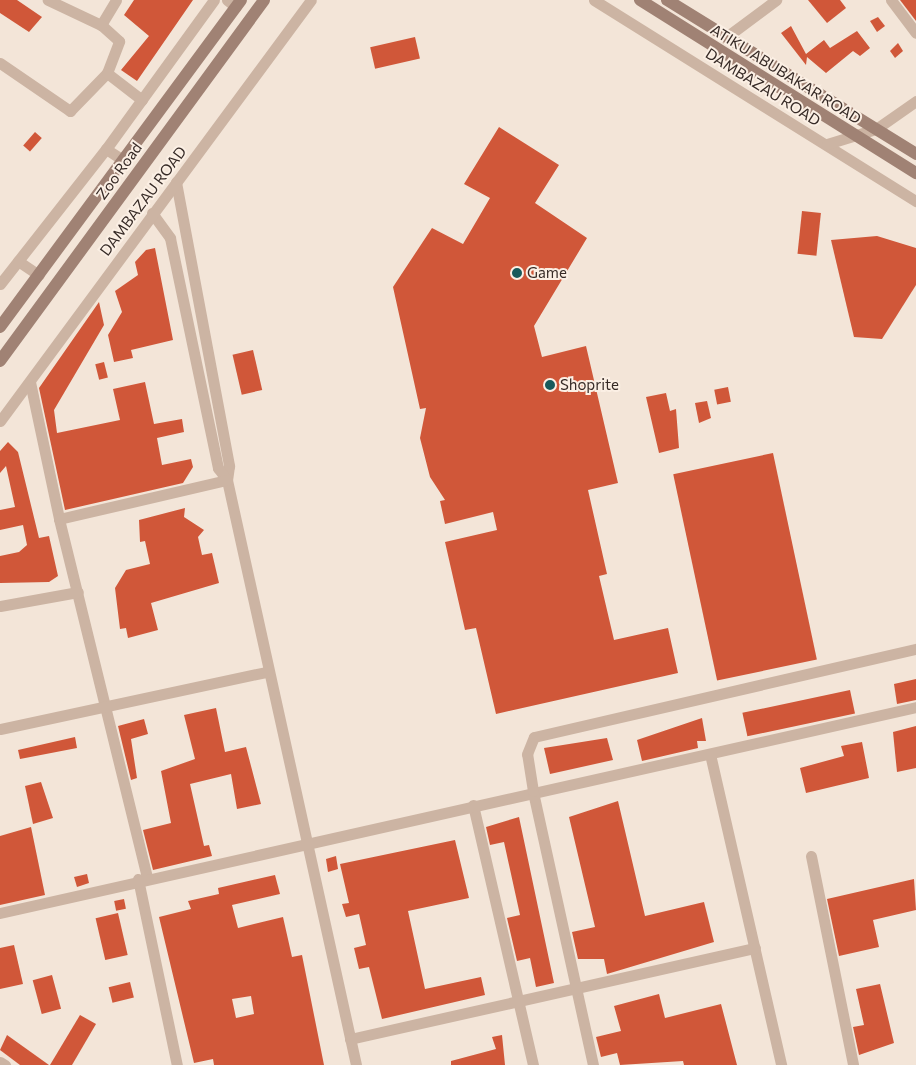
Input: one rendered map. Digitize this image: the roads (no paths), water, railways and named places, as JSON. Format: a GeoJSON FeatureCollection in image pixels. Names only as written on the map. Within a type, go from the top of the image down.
{"type":"FeatureCollection","features":[{"type":"Feature","properties":{"kind":"main road","name":"Zoo Road"},"geometry":{"type":"LineString","coordinates":[[0,361],[264,0]]}},
{"type":"Feature","properties":{"kind":"main road","name":"ATIKU ABUBAKAR ROAD"},"geometry":{"type":"LineString","coordinates":[[640,0],[856,138],[916,174]]}},
{"type":"Feature","properties":{"kind":"main road"},"geometry":{"type":"LineString","coordinates":[[667,0],[916,154]]}},
{"type":"Feature","properties":{"kind":"main road","name":"Zoo Road"},"geometry":{"type":"LineString","coordinates":[[0,328],[123,160],[235,2]]}},
{"type":"Feature","properties":{"kind":"street"},"geometry":{"type":"LineString","coordinates":[[0,63],[70,111],[106,73],[120,46],[101,25],[48,0]]}},
{"type":"Feature","properties":{"kind":"street"},"geometry":{"type":"LineString","coordinates":[[101,25],[116,0]]}},
{"type":"Feature","properties":{"kind":"street"},"geometry":{"type":"LineString","coordinates":[[0,284],[106,149],[214,0]]}},
{"type":"Feature","properties":{"kind":"street","name":"DAMBAZAU ROAD"},"geometry":{"type":"LineString","coordinates":[[0,421],[152,213],[312,0]]}},
{"type":"Feature","properties":{"kind":"street","name":"DAMBAZAU ROAD"},"geometry":{"type":"LineString","coordinates":[[594,0],[916,201]]}},
{"type":"Feature","properties":{"kind":"street"},"geometry":{"type":"LineString","coordinates":[[726,38],[776,0]]}},
{"type":"Feature","properties":{"kind":"street"},"geometry":{"type":"LineString","coordinates":[[891,0],[916,33]]}},
{"type":"Feature","properties":{"kind":"street"},"geometry":{"type":"LineString","coordinates":[[106,73],[142,100]]}},
{"type":"Feature","properties":{"kind":"street"},"geometry":{"type":"LineString","coordinates":[[827,144],[856,138],[876,129],[916,101]]}},
{"type":"Feature","properties":{"kind":"street"},"geometry":{"type":"LineString","coordinates":[[106,149],[123,160]]}},
{"type":"Feature","properties":{"kind":"street"},"geometry":{"type":"LineString","coordinates":[[176,182],[229,466],[226,480]]}},
{"type":"Feature","properties":{"kind":"street"},"geometry":{"type":"LineString","coordinates":[[152,213],[170,238],[218,468],[226,480],[304,843],[356,1065]]}},
{"type":"Feature","properties":{"kind":"street"},"geometry":{"type":"LineString","coordinates":[[18,261],[39,275]]}},
{"type":"Feature","properties":{"kind":"street"},"geometry":{"type":"LineString","coordinates":[[30,382],[59,519],[105,706],[143,878],[177,1065]]}},
{"type":"Feature","properties":{"kind":"street"},"geometry":{"type":"LineString","coordinates":[[59,519],[226,480]]}},
{"type":"Feature","properties":{"kind":"street"},"geometry":{"type":"LineString","coordinates":[[0,606],[78,592]]}},
{"type":"Feature","properties":{"kind":"street"},"geometry":{"type":"LineString","coordinates":[[593,1065],[533,791],[528,744],[544,731],[916,649]]}},
{"type":"Feature","properties":{"kind":"street"},"geometry":{"type":"LineString","coordinates":[[0,729],[267,672]]}},
{"type":"Feature","properties":{"kind":"street"},"geometry":{"type":"LineString","coordinates":[[0,913],[143,878],[916,707]]}},
{"type":"Feature","properties":{"kind":"street"},"geometry":{"type":"LineString","coordinates":[[710,754],[781,1065]]}},
{"type":"Feature","properties":{"kind":"street"},"geometry":{"type":"LineString","coordinates":[[473,804],[533,1065]]}},
{"type":"Feature","properties":{"kind":"street"},"geometry":{"type":"LineString","coordinates":[[811,856],[853,1065]]}},
{"type":"Feature","properties":{"kind":"street"},"geometry":{"type":"LineString","coordinates":[[350,1040],[755,948]]}},
{"type":"Feature","properties":{"kind":"street"},"geometry":{"type":"LineString","coordinates":[[0,1062],[5,1065]]}},
{"type":"Feature","properties":{"kind":"place","name":"Game"},"geometry":{"type":"Point","coordinates":[517,273]}},
{"type":"Feature","properties":{"kind":"place","name":"Shoprite"},"geometry":{"type":"Point","coordinates":[550,385]}}]}
